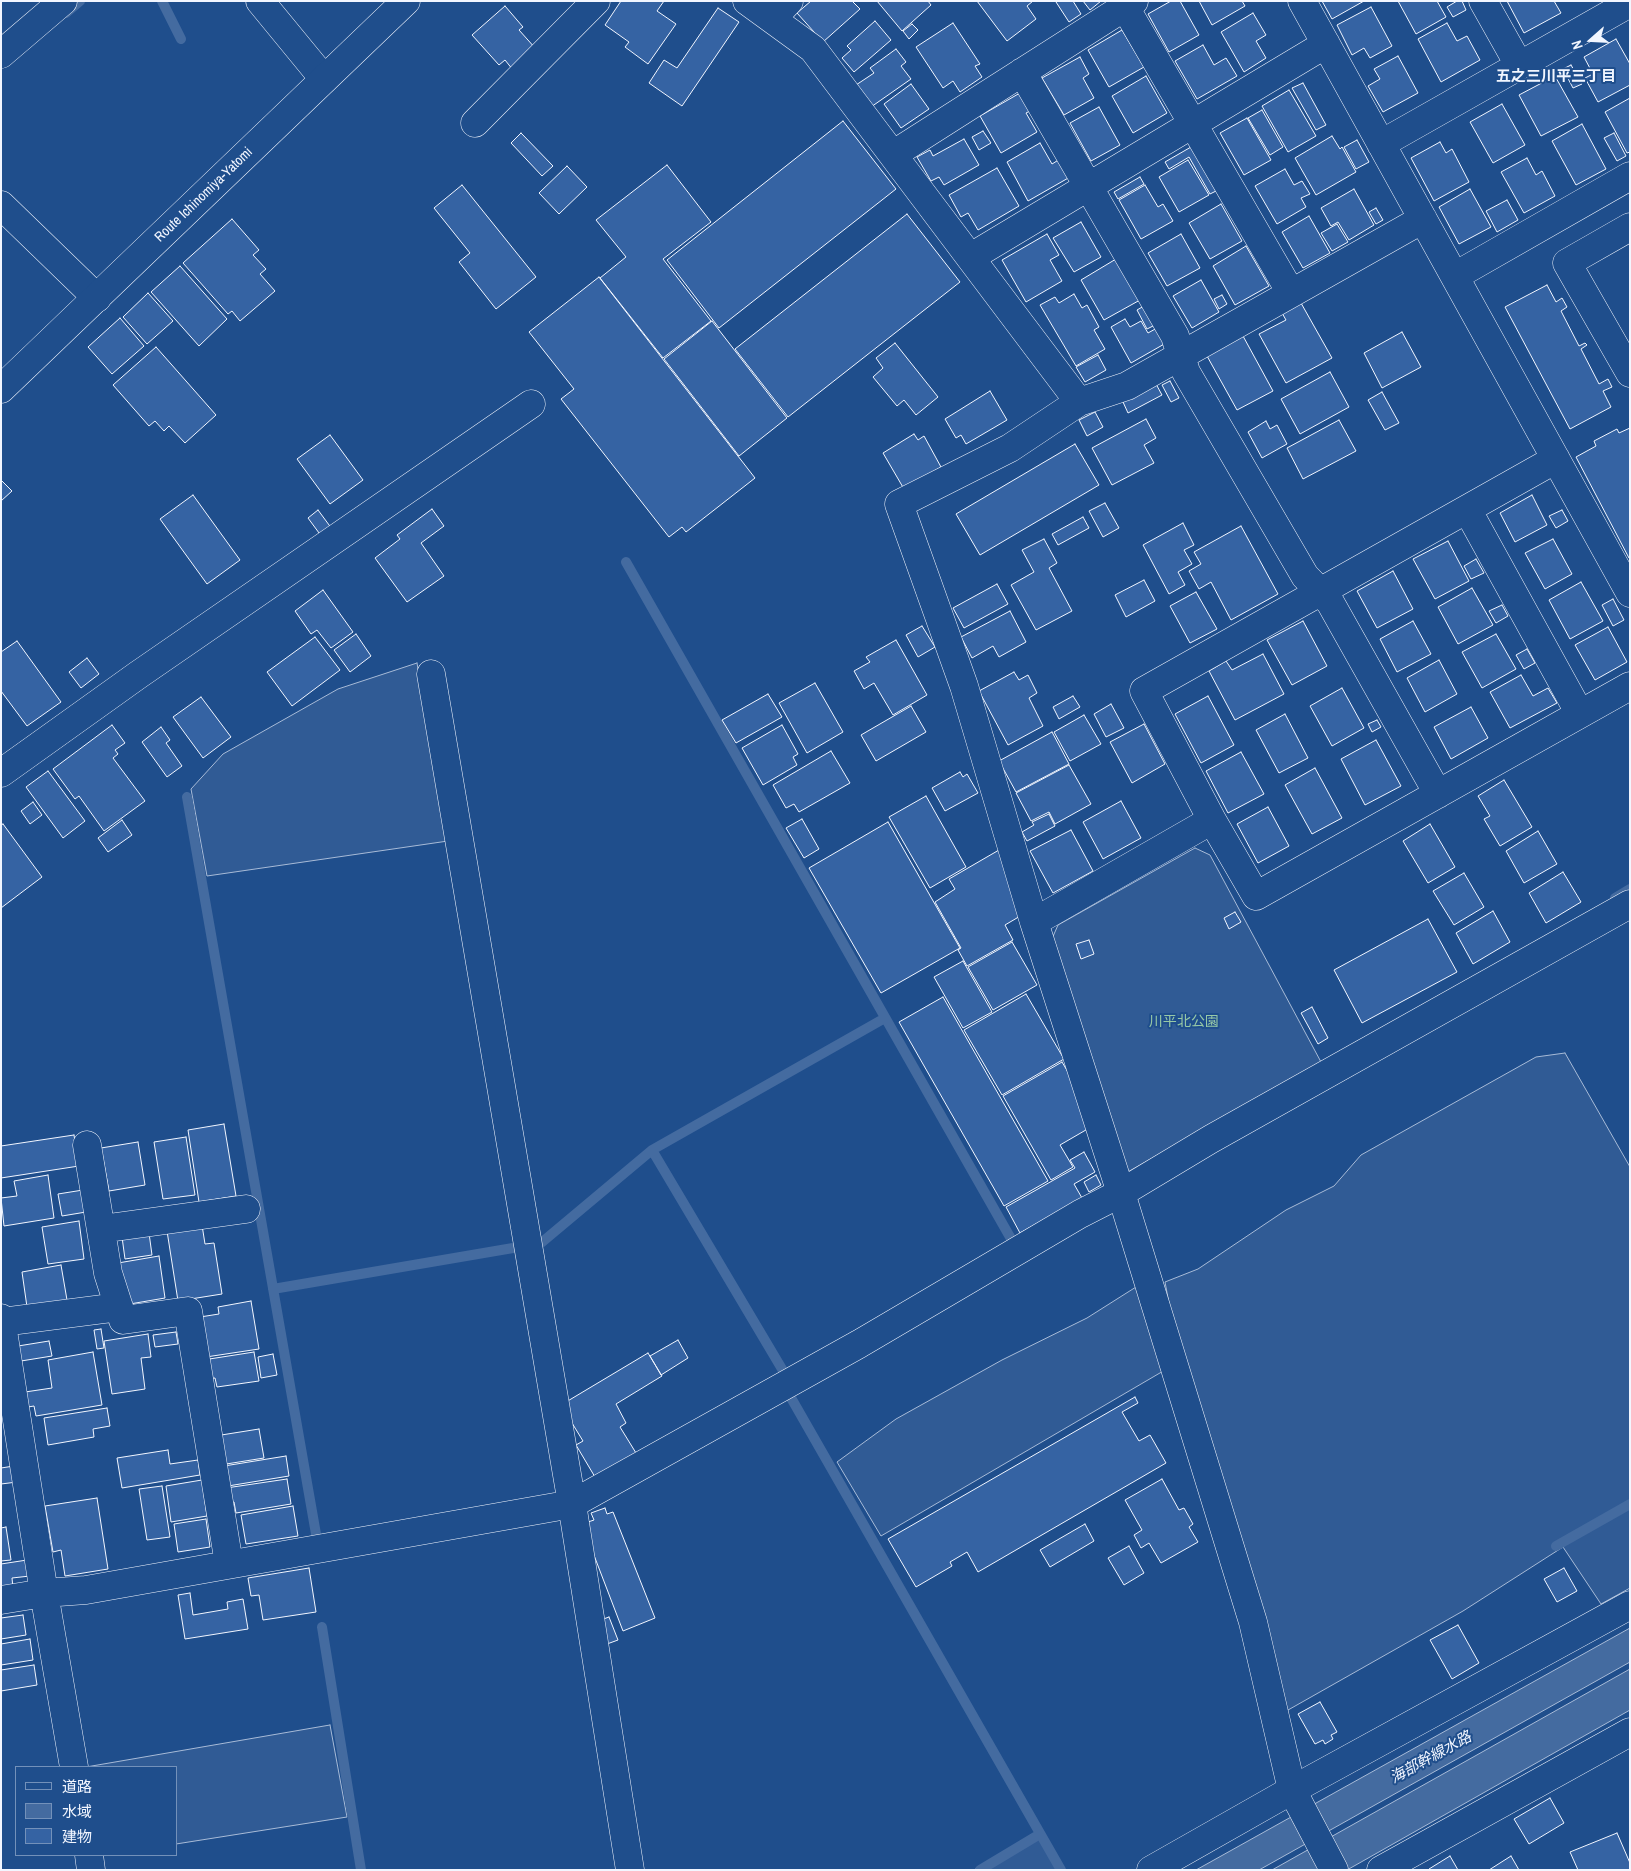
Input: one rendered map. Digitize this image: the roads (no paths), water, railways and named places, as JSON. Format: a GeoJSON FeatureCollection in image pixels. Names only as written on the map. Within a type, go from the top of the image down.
{"type":"FeatureCollection","features":[{"type":"Feature","properties":{"kind":"street"},"geometry":{"type":"LineString","coordinates":[[1,54],[63,1]]}},
{"type":"Feature","properties":{"kind":"street"},"geometry":{"type":"LineString","coordinates":[[260,1],[324,80]]}},
{"type":"Feature","properties":{"kind":"street","name":"Route Ichinomiya-Yatomi"},"geometry":{"type":"LineString","coordinates":[[1,389],[406,1]]}},
{"type":"Feature","properties":{"kind":"street"},"geometry":{"type":"LineString","coordinates":[[475,122],[596,1]]}},
{"type":"Feature","properties":{"kind":"street"},"geometry":{"type":"LineString","coordinates":[[747,1],[780,10],[813,49],[1079,402]]}},
{"type":"Feature","properties":{"kind":"street"},"geometry":{"type":"LineString","coordinates":[[1302,1],[1630,593]]}},
{"type":"Feature","properties":{"kind":"street"},"geometry":{"type":"LineString","coordinates":[[1483,1],[1519,66]]}},
{"type":"Feature","properties":{"kind":"street"},"geometry":{"type":"LineString","coordinates":[[1382,144],[1630,3]]}},
{"type":"Feature","properties":{"kind":"street"},"geometry":{"type":"LineString","coordinates":[[894,154],[1129,4],[1193,124],[1291,293]]}},
{"type":"Feature","properties":{"kind":"street"},"geometry":{"type":"LineString","coordinates":[[971,257],[1326,44]]}},
{"type":"Feature","properties":{"kind":"street"},"geometry":{"type":"LineString","coordinates":[[1022,72],[1175,336],[1186,372],[1305,576],[1330,602],[1438,794]]}},
{"type":"Feature","properties":{"kind":"street"},"geometry":{"type":"LineString","coordinates":[[1455,276],[1630,176]]}},
{"type":"Feature","properties":{"kind":"street"},"geometry":{"type":"LineString","coordinates":[[1,204],[97,298]]}},
{"type":"Feature","properties":{"kind":"street"},"geometry":{"type":"LineString","coordinates":[[1334,1870],[1296,1796],[1253,1622],[1121,1193],[1034,922],[964,686],[899,504],[1010,448],[1079,402],[1127,386],[1423,219]]}},
{"type":"Feature","properties":{"kind":"street"},"geometry":{"type":"LineString","coordinates":[[1630,227],[1567,263],[1630,373]]}},
{"type":"Feature","properties":{"kind":"street"},"geometry":{"type":"LineString","coordinates":[[1,774],[138,675],[530,404]]}},
{"type":"Feature","properties":{"kind":"street"},"geometry":{"type":"LineString","coordinates":[[1556,459],[1144,691],[1212,820],[1256,896],[1630,686]]}},
{"type":"Feature","properties":{"kind":"street"},"geometry":{"type":"LineString","coordinates":[[1467,510],[1580,714]]}},
{"type":"Feature","properties":{"kind":"street"},"geometry":{"type":"LineString","coordinates":[[431,674],[572,1504],[630,1870]]}},
{"type":"Feature","properties":{"kind":"street"},"geometry":{"type":"LineString","coordinates":[[1034,922],[1212,820]]}},
{"type":"Feature","properties":{"kind":"street"},"geometry":{"type":"LineString","coordinates":[[1,1600],[44,1593],[86,1590],[572,1504],[859,1344],[1211,1139],[1630,904]]}},
{"type":"Feature","properties":{"kind":"street"},"geometry":{"type":"LineString","coordinates":[[87,1145],[108,1273],[123,1320],[188,1310],[229,1564]]}},
{"type":"Feature","properties":{"kind":"street"},"geometry":{"type":"LineString","coordinates":[[101,1229],[246,1209]]}},
{"type":"Feature","properties":{"kind":"street"},"geometry":{"type":"LineString","coordinates":[[3,1337],[119,1307]]}},
{"type":"Feature","properties":{"kind":"street"},"geometry":{"type":"LineString","coordinates":[[1,1318],[44,1593],[74,1766]]}},
{"type":"Feature","properties":{"kind":"street"},"geometry":{"type":"LineString","coordinates":[[1151,1870],[1296,1796],[1630,1604]]}},
{"type":"Feature","properties":{"kind":"street"},"geometry":{"type":"LineString","coordinates":[[1381,1870],[1630,1732]]}},
{"type":"Feature","properties":{"kind":"street"},"geometry":{"type":"LineString","coordinates":[[89,1856],[92,1870]]}},
{"type":"Feature","properties":{"kind":"water","name":"海部幹線水路"},"geometry":{"type":"Polygon","coordinates":[[[1630,1628],[1630,1662],[1259,1870],[1196,1870],[1630,1628]]]}},
{"type":"Feature","properties":{"kind":"water"},"geometry":{"type":"Polygon","coordinates":[[[1630,1669],[1630,1710],[1347,1870],[1272,1870],[1630,1669]]]}},
{"type":"Feature","properties":{"kind":"waterway"},"geometry":{"type":"LineString","coordinates":[[66,13],[80,1]]}},
{"type":"Feature","properties":{"kind":"waterway"},"geometry":{"type":"LineString","coordinates":[[162,1],[181,39]]}},
{"type":"Feature","properties":{"kind":"waterway"},"geometry":{"type":"LineString","coordinates":[[626,562],[1010,1237]]}},
{"type":"Feature","properties":{"kind":"waterway"},"geometry":{"type":"LineString","coordinates":[[187,797],[316,1534]]}},
{"type":"Feature","properties":{"kind":"waterway"},"geometry":{"type":"LineString","coordinates":[[1615,898],[1630,889]]}},
{"type":"Feature","properties":{"kind":"waterway"},"geometry":{"type":"LineString","coordinates":[[541,1243],[652,1150],[885,1018]]}},
{"type":"Feature","properties":{"kind":"waterway"},"geometry":{"type":"LineString","coordinates":[[652,1150],[782,1369]]}},
{"type":"Feature","properties":{"kind":"waterway"},"geometry":{"type":"LineString","coordinates":[[273,1289],[513,1248]]}},
{"type":"Feature","properties":{"kind":"waterway"},"geometry":{"type":"LineString","coordinates":[[790,1396],[1061,1870]]}},
{"type":"Feature","properties":{"kind":"waterway"},"geometry":{"type":"LineString","coordinates":[[1556,1546],[1630,1504]]}},
{"type":"Feature","properties":{"kind":"waterway"},"geometry":{"type":"LineString","coordinates":[[322,1627],[361,1870]]}},
{"type":"Feature","properties":{"kind":"waterway"},"geometry":{"type":"LineString","coordinates":[[980,1870],[1040,1834]]}},
{"type":"Feature","properties":{"kind":"district","name":"五之三川平三丁目"},"geometry":{"type":"Point","coordinates":[1556,77]}},
{"type":"Feature","properties":{"kind":"park label","name":"川平北公園"},"geometry":{"type":"Point","coordinates":[1184,1022]}}]}
